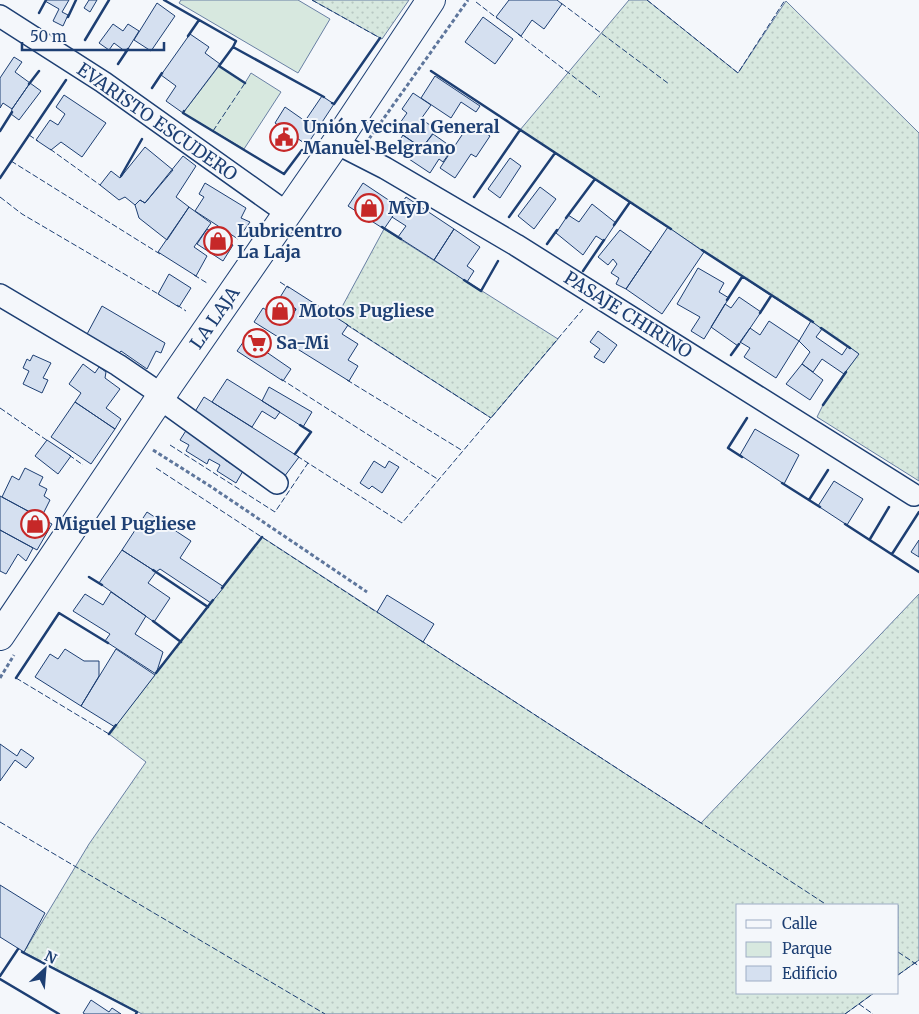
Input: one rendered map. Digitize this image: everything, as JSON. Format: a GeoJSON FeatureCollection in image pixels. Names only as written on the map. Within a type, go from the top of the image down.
{"type":"FeatureCollection","features":[{"type":"Feature","properties":{"kind":"main road","name":"LA LAJA"},"geometry":{"type":"LineString","coordinates":[[0,636],[133,437],[336,143],[432,0]]}},
{"type":"Feature","properties":{"kind":"street","name":"EVARISTO ESCUDERO"},"geometry":{"type":"LineString","coordinates":[[0,16],[103,82],[287,213]]}},
{"type":"Feature","properties":{"kind":"street","name":"PASAJE CHIRINO"},"geometry":{"type":"LineString","coordinates":[[336,143],[385,168],[516,245],[914,495]]}},
{"type":"Feature","properties":{"kind":"street"},"geometry":{"type":"LineString","coordinates":[[0,295],[118,365],[277,483]]}},
{"type":"Feature","properties":{"kind":"path"},"geometry":{"type":"LineString","coordinates":[[133,437],[210,486],[367,592]]}},
{"type":"Feature","properties":{"kind":"green space"},"geometry":{"type":"Polygon","coordinates":[[[181,0],[298,0],[330,19],[298,73],[179,3],[181,0]]]}},
{"type":"Feature","properties":{"kind":"green space"},"geometry":{"type":"Polygon","coordinates":[[[312,0],[409,0],[382,39],[312,0]]]}},
{"type":"Feature","properties":{"kind":"green space"},"geometry":{"type":"Polygon","coordinates":[[[629,0],[647,0],[738,73],[786,1],[919,133],[919,481],[817,417],[858,353],[520,130],[629,0]]]}},
{"type":"Feature","properties":{"kind":"green space"},"geometry":{"type":"Polygon","coordinates":[[[219,66],[245,83],[251,73],[281,92],[244,149],[183,113],[219,66]]]}},
{"type":"Feature","properties":{"kind":"green space"},"geometry":{"type":"Polygon","coordinates":[[[384,229],[558,339],[491,418],[336,318],[384,229]]]}},
{"type":"Feature","properties":{"kind":"green space"},"geometry":{"type":"Polygon","coordinates":[[[262,537],[701,823],[919,594],[919,960],[899,974],[899,904],[736,904],[736,994],[873,994],[845,1014],[142,1014],[24,952],[89,844],[146,762],[109,734],[262,537]]]}},
{"type":"Feature","properties":{"kind":"building"},"geometry":{"type":"Polygon","coordinates":[[[46,0],[69,0],[62,12],[68,15],[63,26],[53,21],[59,9],[46,0]]]}},
{"type":"Feature","properties":{"kind":"building"},"geometry":{"type":"Polygon","coordinates":[[[89,0],[97,0],[90,12],[84,8],[89,0]]]}},
{"type":"Feature","properties":{"kind":"building"},"geometry":{"type":"Polygon","coordinates":[[[509,0],[557,0],[562,4],[544,29],[532,20],[521,36],[496,17],[509,0]]]}},
{"type":"Feature","properties":{"kind":"building"},"geometry":{"type":"Polygon","coordinates":[[[157,3],[175,16],[151,51],[134,40],[157,3]]]}},
{"type":"Feature","properties":{"kind":"building"},"geometry":{"type":"Polygon","coordinates":[[[483,17],[513,39],[495,64],[465,42],[483,17]]]}},
{"type":"Feature","properties":{"kind":"building"},"geometry":{"type":"Polygon","coordinates":[[[113,24],[123,31],[128,24],[139,31],[126,52],[114,43],[109,50],[99,43],[113,24]]]}},
{"type":"Feature","properties":{"kind":"building"},"geometry":{"type":"Polygon","coordinates":[[[190,34],[209,47],[205,53],[220,64],[183,113],[166,101],[176,86],[161,75],[190,34]]]}},
{"type":"Feature","properties":{"kind":"building"},"geometry":{"type":"Polygon","coordinates":[[[14,57],[22,62],[15,72],[30,83],[12,109],[3,103],[0,108],[0,78],[14,57]]]}},
{"type":"Feature","properties":{"kind":"building"},"geometry":{"type":"Polygon","coordinates":[[[435,76],[480,106],[476,112],[461,102],[451,118],[421,98],[435,76]]]}},
{"type":"Feature","properties":{"kind":"building"},"geometry":{"type":"Polygon","coordinates":[[[30,83],[41,91],[19,120],[11,114],[12,109],[30,83]]]}},
{"type":"Feature","properties":{"kind":"building"},"geometry":{"type":"Polygon","coordinates":[[[413,93],[431,105],[421,119],[436,129],[422,148],[395,130],[407,113],[402,109],[413,93]]]}},
{"type":"Feature","properties":{"kind":"building"},"geometry":{"type":"Polygon","coordinates":[[[64,95],[106,123],[82,157],[61,142],[51,150],[36,140],[50,120],[58,125],[65,114],[56,107],[64,95]]]}},
{"type":"Feature","properties":{"kind":"building"},"geometry":{"type":"Polygon","coordinates":[[[322,96],[334,104],[307,145],[275,123],[285,107],[305,121],[322,96]]]}},
{"type":"Feature","properties":{"kind":"building"},"geometry":{"type":"Polygon","coordinates":[[[470,123],[490,136],[476,157],[471,154],[455,178],[440,168],[470,123]]]}},
{"type":"Feature","properties":{"kind":"building"},"geometry":{"type":"Polygon","coordinates":[[[433,134],[453,148],[443,162],[439,159],[430,173],[394,149],[403,135],[422,148],[433,134]]]}},
{"type":"Feature","properties":{"kind":"building"},"geometry":{"type":"Polygon","coordinates":[[[145,147],[173,170],[145,203],[140,200],[135,205],[125,197],[119,200],[100,185],[111,171],[120,178],[145,147]]]}},
{"type":"Feature","properties":{"kind":"building"},"geometry":{"type":"Polygon","coordinates":[[[183,156],[196,166],[176,197],[189,207],[167,240],[139,218],[135,205],[140,200],[145,203],[183,156]]]}},
{"type":"Feature","properties":{"kind":"building"},"geometry":{"type":"Polygon","coordinates":[[[510,158],[521,166],[500,198],[488,189],[510,158]]]}},
{"type":"Feature","properties":{"kind":"building"},"geometry":{"type":"Polygon","coordinates":[[[205,183],[246,208],[241,218],[250,222],[238,239],[195,211],[204,197],[199,194],[205,183]]]}},
{"type":"Feature","properties":{"kind":"building"},"geometry":{"type":"Polygon","coordinates":[[[363,183],[399,207],[384,229],[348,206],[363,183]]]}},
{"type":"Feature","properties":{"kind":"building"},"geometry":{"type":"Polygon","coordinates":[[[540,187],[556,199],[534,229],[518,216],[540,187]]]}},
{"type":"Feature","properties":{"kind":"building"},"geometry":{"type":"Polygon","coordinates":[[[406,197],[454,229],[434,260],[398,237],[406,226],[392,217],[406,197]]]}},
{"type":"Feature","properties":{"kind":"building"},"geometry":{"type":"Polygon","coordinates":[[[592,204],[616,223],[604,241],[596,236],[583,255],[556,233],[568,215],[579,222],[592,204]]]}},
{"type":"Feature","properties":{"kind":"building"},"geometry":{"type":"Polygon","coordinates":[[[189,207],[211,223],[194,247],[207,256],[196,276],[158,252],[189,207]]]}},
{"type":"Feature","properties":{"kind":"building"},"geometry":{"type":"Polygon","coordinates":[[[668,227],[704,252],[662,314],[626,289],[668,227]]]}},
{"type":"Feature","properties":{"kind":"building"},"geometry":{"type":"Polygon","coordinates":[[[207,229],[233,245],[223,261],[197,244],[207,229]]]}},
{"type":"Feature","properties":{"kind":"building"},"geometry":{"type":"Polygon","coordinates":[[[454,229],[480,247],[467,266],[474,271],[467,282],[434,260],[454,229]]]}},
{"type":"Feature","properties":{"kind":"building"},"geometry":{"type":"Polygon","coordinates":[[[620,230],[651,252],[626,289],[616,284],[619,278],[611,273],[617,264],[613,259],[608,265],[598,257],[620,230]]]}},
{"type":"Feature","properties":{"kind":"building"},"geometry":{"type":"Polygon","coordinates":[[[698,268],[724,283],[719,292],[729,298],[704,339],[691,331],[700,317],[677,304],[698,268]]]}},
{"type":"Feature","properties":{"kind":"building"},"geometry":{"type":"Polygon","coordinates":[[[169,274],[191,288],[179,307],[158,294],[169,274]]]}},
{"type":"Feature","properties":{"kind":"building"},"geometry":{"type":"Polygon","coordinates":[[[287,286],[348,325],[342,334],[358,344],[348,360],[358,366],[349,381],[254,322],[263,308],[288,323],[296,309],[279,299],[287,286]]]}},
{"type":"Feature","properties":{"kind":"building"},"geometry":{"type":"Polygon","coordinates":[[[276,297],[296,309],[288,323],[268,311],[276,297]]]}},
{"type":"Feature","properties":{"kind":"building"},"geometry":{"type":"Polygon","coordinates":[[[739,297],[761,312],[738,346],[711,327],[725,304],[731,308],[739,297]]]}},
{"type":"Feature","properties":{"kind":"building"},"geometry":{"type":"Polygon","coordinates":[[[102,306],[165,343],[161,353],[156,351],[147,369],[121,351],[116,357],[86,336],[102,306]]]}},
{"type":"Feature","properties":{"kind":"building"},"geometry":{"type":"Polygon","coordinates":[[[769,321],[799,341],[776,378],[744,357],[750,348],[740,342],[750,328],[760,335],[769,321]]]}},
{"type":"Feature","properties":{"kind":"building"},"geometry":{"type":"Polygon","coordinates":[[[811,321],[822,329],[816,337],[842,355],[848,346],[859,354],[844,374],[822,359],[813,372],[802,364],[810,352],[799,341],[811,321]]]}},
{"type":"Feature","properties":{"kind":"building"},"geometry":{"type":"Polygon","coordinates":[[[598,331],[617,345],[604,363],[594,357],[600,349],[590,342],[598,331]]]}},
{"type":"Feature","properties":{"kind":"building"},"geometry":{"type":"Polygon","coordinates":[[[246,338],[291,369],[283,381],[237,351],[246,338]]]}},
{"type":"Feature","properties":{"kind":"building"},"geometry":{"type":"Polygon","coordinates":[[[33,355],[51,363],[43,378],[48,380],[42,393],[23,384],[29,371],[23,368],[27,359],[30,361],[33,355]]]}},
{"type":"Feature","properties":{"kind":"building"},"geometry":{"type":"Polygon","coordinates":[[[83,364],[95,373],[99,367],[106,372],[105,378],[120,389],[106,408],[121,419],[115,429],[75,402],[81,393],[69,384],[83,364]]]}},
{"type":"Feature","properties":{"kind":"building"},"geometry":{"type":"Polygon","coordinates":[[[802,364],[823,380],[810,400],[786,384],[802,364]]]}},
{"type":"Feature","properties":{"kind":"building"},"geometry":{"type":"Polygon","coordinates":[[[227,379],[280,412],[275,419],[262,411],[252,427],[212,402],[227,379]]]}},
{"type":"Feature","properties":{"kind":"building"},"geometry":{"type":"Polygon","coordinates":[[[269,387],[312,412],[303,427],[262,401],[269,387]]]}},
{"type":"Feature","properties":{"kind":"building"},"geometry":{"type":"Polygon","coordinates":[[[204,397],[299,457],[281,481],[191,418],[204,397]]]}},
{"type":"Feature","properties":{"kind":"building"},"geometry":{"type":"Polygon","coordinates":[[[75,402],[115,429],[91,464],[51,437],[75,402]]]}},
{"type":"Feature","properties":{"kind":"building"},"geometry":{"type":"Polygon","coordinates":[[[187,429],[229,453],[225,460],[243,471],[236,483],[217,471],[220,465],[209,459],[207,464],[186,451],[189,445],[180,440],[187,429]]]}},
{"type":"Feature","properties":{"kind":"building"},"geometry":{"type":"Polygon","coordinates":[[[755,429],[799,455],[784,484],[740,455],[755,429]]]}},
{"type":"Feature","properties":{"kind":"building"},"geometry":{"type":"Polygon","coordinates":[[[47,440],[71,456],[58,474],[35,456],[47,440]]]}},
{"type":"Feature","properties":{"kind":"building"},"geometry":{"type":"Polygon","coordinates":[[[374,461],[385,468],[389,461],[399,467],[382,493],[372,486],[369,489],[360,483],[374,461]]]}},
{"type":"Feature","properties":{"kind":"building"},"geometry":{"type":"Polygon","coordinates":[[[25,468],[43,477],[39,485],[47,489],[44,496],[50,500],[41,518],[2,497],[12,476],[19,480],[25,468]]]}},
{"type":"Feature","properties":{"kind":"building"},"geometry":{"type":"Polygon","coordinates":[[[834,481],[863,499],[847,525],[818,506],[834,481]]]}},
{"type":"Feature","properties":{"kind":"building"},"geometry":{"type":"Polygon","coordinates":[[[0,496],[52,524],[37,550],[0,530],[0,496]]]}},
{"type":"Feature","properties":{"kind":"building"},"geometry":{"type":"Polygon","coordinates":[[[147,512],[191,541],[180,558],[224,587],[211,603],[160,569],[156,572],[122,550],[147,512]]]}},
{"type":"Feature","properties":{"kind":"building"},"geometry":{"type":"Polygon","coordinates":[[[0,530],[33,548],[26,561],[18,554],[6,574],[0,571],[0,530]]]}},
{"type":"Feature","properties":{"kind":"building"},"geometry":{"type":"Polygon","coordinates":[[[919,540],[919,557],[911,552],[919,540]]]}},
{"type":"Feature","properties":{"kind":"building"},"geometry":{"type":"Polygon","coordinates":[[[122,550],[156,572],[148,583],[170,598],[154,622],[99,583],[122,550]]]}},
{"type":"Feature","properties":{"kind":"building"},"geometry":{"type":"Polygon","coordinates":[[[111,592],[146,616],[135,634],[163,652],[156,674],[105,641],[110,634],[73,611],[85,594],[103,605],[111,592]]]}},
{"type":"Feature","properties":{"kind":"building"},"geometry":{"type":"Polygon","coordinates":[[[387,595],[434,624],[423,642],[377,612],[387,595]]]}},
{"type":"Feature","properties":{"kind":"building"},"geometry":{"type":"Polygon","coordinates":[[[65,649],[84,661],[99,661],[99,676],[81,706],[35,677],[50,654],[58,659],[65,649]]]}},
{"type":"Feature","properties":{"kind":"building"},"geometry":{"type":"Polygon","coordinates":[[[116,649],[155,675],[115,727],[81,706],[116,649]]]}},
{"type":"Feature","properties":{"kind":"building"},"geometry":{"type":"Polygon","coordinates":[[[0,744],[17,756],[21,749],[34,758],[26,768],[15,760],[0,781],[0,744]]]}},
{"type":"Feature","properties":{"kind":"building"},"geometry":{"type":"Polygon","coordinates":[[[0,885],[45,913],[24,952],[0,937],[0,885]]]}},
{"type":"Feature","properties":{"kind":"building"},"geometry":{"type":"Polygon","coordinates":[[[91,1000],[109,1012],[112,1008],[121,1014],[83,1013],[91,1000]]]}},
{"type":"Feature","properties":{"kind":"fence"},"geometry":{"type":"LineString","coordinates":[[312,0],[380,38]]}},
{"type":"Feature","properties":{"kind":"fence"},"geometry":{"type":"LineString","coordinates":[[647,0],[738,73],[785,0]]}},
{"type":"Feature","properties":{"kind":"fence"},"geometry":{"type":"LineString","coordinates":[[476,2],[498,19]]}},
{"type":"Feature","properties":{"kind":"fence"},"geometry":{"type":"LineString","coordinates":[[561,3],[669,84]]}},
{"type":"Feature","properties":{"kind":"fence"},"geometry":{"type":"LineString","coordinates":[[518,34],[600,97]]}},
{"type":"Feature","properties":{"kind":"fence"},"geometry":{"type":"LineString","coordinates":[[213,131],[245,83]]}},
{"type":"Feature","properties":{"kind":"fence"},"geometry":{"type":"LineString","coordinates":[[29,135],[38,141]]}},
{"type":"Feature","properties":{"kind":"fence"},"geometry":{"type":"LineString","coordinates":[[50,149],[100,185]]}},
{"type":"Feature","properties":{"kind":"fence"},"geometry":{"type":"LineString","coordinates":[[11,161],[160,254]]}},
{"type":"Feature","properties":{"kind":"fence"},"geometry":{"type":"LineString","coordinates":[[0,197],[22,214],[160,295]]}},
{"type":"Feature","properties":{"kind":"fence"},"geometry":{"type":"LineString","coordinates":[[194,275],[207,283]]}},
{"type":"Feature","properties":{"kind":"fence"},"geometry":{"type":"LineString","coordinates":[[280,282],[289,288]]}},
{"type":"Feature","properties":{"kind":"fence"},"geometry":{"type":"LineString","coordinates":[[177,305],[186,311]]}},
{"type":"Feature","properties":{"kind":"fence"},"geometry":{"type":"LineString","coordinates":[[297,456],[402,523],[583,309]]}},
{"type":"Feature","properties":{"kind":"fence"},"geometry":{"type":"LineString","coordinates":[[346,324],[491,418]]}},
{"type":"Feature","properties":{"kind":"fence"},"geometry":{"type":"LineString","coordinates":[[281,379],[439,480]]}},
{"type":"Feature","properties":{"kind":"fence"},"geometry":{"type":"LineString","coordinates":[[347,380],[463,451]]}},
{"type":"Feature","properties":{"kind":"fence"},"geometry":{"type":"LineString","coordinates":[[0,408],[48,441]]}},
{"type":"Feature","properties":{"kind":"fence"},"geometry":{"type":"LineString","coordinates":[[170,445],[275,512],[308,463]]}},
{"type":"Feature","properties":{"kind":"fence"},"geometry":{"type":"LineString","coordinates":[[69,455],[83,465]]}},
{"type":"Feature","properties":{"kind":"fence"},"geometry":{"type":"LineString","coordinates":[[156,468],[378,613]]}},
{"type":"Feature","properties":{"kind":"fence"},"geometry":{"type":"LineString","coordinates":[[420,640],[825,904]]}},
{"type":"Feature","properties":{"kind":"fence"},"geometry":{"type":"LineString","coordinates":[[16,678],[109,734]]}},
{"type":"Feature","properties":{"kind":"fence"},"geometry":{"type":"LineString","coordinates":[[0,822],[325,1014]]}},
{"type":"Feature","properties":{"kind":"fence"},"geometry":{"type":"LineString","coordinates":[[899,953],[919,966]]}},
{"type":"Feature","properties":{"kind":"fence"},"geometry":{"type":"LineString","coordinates":[[899,974],[919,960]]}},
{"type":"Feature","properties":{"kind":"fence"},"geometry":{"type":"LineString","coordinates":[[845,1014],[873,994]]}},
{"type":"Feature","properties":{"kind":"fence"},"geometry":{"type":"LineString","coordinates":[[859,1004],[873,1014]]}},
{"type":"Feature","properties":{"kind":"wall"},"geometry":{"type":"LineString","coordinates":[[39,13],[46,0]]}},
{"type":"Feature","properties":{"kind":"wall"},"geometry":{"type":"LineString","coordinates":[[68,17],[76,0]]}},
{"type":"Feature","properties":{"kind":"wall"},"geometry":{"type":"LineString","coordinates":[[85,40],[109,0]]}},
{"type":"Feature","properties":{"kind":"wall"},"geometry":{"type":"LineString","coordinates":[[164,0],[236,41],[233,47],[324,97]]}},
{"type":"Feature","properties":{"kind":"wall"},"geometry":{"type":"LineString","coordinates":[[188,36],[199,20]]}},
{"type":"Feature","properties":{"kind":"wall"},"geometry":{"type":"LineString","coordinates":[[332,103],[334,104],[380,38]]}},
{"type":"Feature","properties":{"kind":"wall"},"geometry":{"type":"LineString","coordinates":[[219,66],[233,47]]}},
{"type":"Feature","properties":{"kind":"wall"},"geometry":{"type":"LineString","coordinates":[[118,64],[128,49]]}},
{"type":"Feature","properties":{"kind":"wall"},"geometry":{"type":"LineString","coordinates":[[219,66],[245,83]]}},
{"type":"Feature","properties":{"kind":"wall"},"geometry":{"type":"LineString","coordinates":[[29,84],[39,71]]}},
{"type":"Feature","properties":{"kind":"wall"},"geometry":{"type":"LineString","coordinates":[[431,71],[671,229]]}},
{"type":"Feature","properties":{"kind":"wall"},"geometry":{"type":"LineString","coordinates":[[152,88],[162,73]]}},
{"type":"Feature","properties":{"kind":"wall"},"geometry":{"type":"LineString","coordinates":[[0,178],[66,80]]}},
{"type":"Feature","properties":{"kind":"wall"},"geometry":{"type":"LineString","coordinates":[[184,111],[183,113],[284,174],[302,150]]}},
{"type":"Feature","properties":{"kind":"wall"},"geometry":{"type":"LineString","coordinates":[[0,131],[12,112]]}},
{"type":"Feature","properties":{"kind":"wall"},"geometry":{"type":"LineString","coordinates":[[474,197],[520,130]]}},
{"type":"Feature","properties":{"kind":"wall"},"geometry":{"type":"LineString","coordinates":[[121,176],[142,139]]}},
{"type":"Feature","properties":{"kind":"wall"},"geometry":{"type":"LineString","coordinates":[[509,217],[555,153]]}},
{"type":"Feature","properties":{"kind":"wall"},"geometry":{"type":"LineString","coordinates":[[566,218],[595,179]]}},
{"type":"Feature","properties":{"kind":"wall"},"geometry":{"type":"LineString","coordinates":[[614,225],[630,202]]}},
{"type":"Feature","properties":{"kind":"wall"},"geometry":{"type":"LineString","coordinates":[[382,227],[401,239]]}},
{"type":"Feature","properties":{"kind":"wall"},"geometry":{"type":"LineString","coordinates":[[547,244],[557,230]]}},
{"type":"Feature","properties":{"kind":"wall"},"geometry":{"type":"LineString","coordinates":[[583,271],[604,240]]}},
{"type":"Feature","properties":{"kind":"wall"},"geometry":{"type":"LineString","coordinates":[[702,250],[813,322]]}},
{"type":"Feature","properties":{"kind":"wall"},"geometry":{"type":"LineString","coordinates":[[464,280],[481,291],[498,261]]}},
{"type":"Feature","properties":{"kind":"wall"},"geometry":{"type":"LineString","coordinates":[[727,300],[742,277]]}},
{"type":"Feature","properties":{"kind":"wall"},"geometry":{"type":"LineString","coordinates":[[760,313],[771,296]]}},
{"type":"Feature","properties":{"kind":"wall"},"geometry":{"type":"LineString","coordinates":[[821,328],[850,348]]}},
{"type":"Feature","properties":{"kind":"wall"},"geometry":{"type":"LineString","coordinates":[[731,355],[739,344]]}},
{"type":"Feature","properties":{"kind":"wall"},"geometry":{"type":"LineString","coordinates":[[823,405],[846,372]]}},
{"type":"Feature","properties":{"kind":"wall"},"geometry":{"type":"LineString","coordinates":[[742,457],[728,448],[747,418]]}},
{"type":"Feature","properties":{"kind":"wall"},"geometry":{"type":"LineString","coordinates":[[295,454],[311,432],[300,425]]}},
{"type":"Feature","properties":{"kind":"wall"},"geometry":{"type":"LineString","coordinates":[[809,500],[828,470]]}},
{"type":"Feature","properties":{"kind":"wall"},"geometry":{"type":"LineString","coordinates":[[782,483],[820,507]]}},
{"type":"Feature","properties":{"kind":"wall"},"geometry":{"type":"LineString","coordinates":[[870,539],[889,507]]}},
{"type":"Feature","properties":{"kind":"wall"},"geometry":{"type":"LineString","coordinates":[[892,554],[919,512]]}},
{"type":"Feature","properties":{"kind":"wall"},"geometry":{"type":"LineString","coordinates":[[845,524],[919,572]]}},
{"type":"Feature","properties":{"kind":"wall"},"geometry":{"type":"LineString","coordinates":[[222,588],[262,537]]}},
{"type":"Feature","properties":{"kind":"wall"},"geometry":{"type":"LineString","coordinates":[[153,570],[208,607]]}},
{"type":"Feature","properties":{"kind":"wall"},"geometry":{"type":"LineString","coordinates":[[89,577],[102,585]]}},
{"type":"Feature","properties":{"kind":"wall"},"geometry":{"type":"LineString","coordinates":[[156,673],[213,600]]}},
{"type":"Feature","properties":{"kind":"wall"},"geometry":{"type":"LineString","coordinates":[[16,678],[59,613],[108,643]]}},
{"type":"Feature","properties":{"kind":"wall"},"geometry":{"type":"LineString","coordinates":[[153,621],[181,642]]}},
{"type":"Feature","properties":{"kind":"wall"},"geometry":{"type":"LineString","coordinates":[[109,734],[116,725]]}},
{"type":"Feature","properties":{"kind":"wall"},"geometry":{"type":"LineString","coordinates":[[0,976],[18,949]]}},
{"type":"Feature","properties":{"kind":"wall"},"geometry":{"type":"LineString","coordinates":[[22,952],[137,1012],[136,1014]]}},
{"type":"Feature","properties":{"kind":"wall"},"geometry":{"type":"LineString","coordinates":[[0,979],[59,1014]]}},
{"type":"Feature","properties":{"kind":"place","name":"Unión Vecinal General Manuel Belgrano"},"geometry":{"type":"Point","coordinates":[284,137]}},
{"type":"Feature","properties":{"kind":"place","name":"MyD"},"geometry":{"type":"Point","coordinates":[369,208]}},
{"type":"Feature","properties":{"kind":"place","name":"Lubricentro La Laja"},"geometry":{"type":"Point","coordinates":[218,241]}},
{"type":"Feature","properties":{"kind":"place","name":"Motos Pugliese"},"geometry":{"type":"Point","coordinates":[280,311]}},
{"type":"Feature","properties":{"kind":"place","name":"Sa-Mi"},"geometry":{"type":"Point","coordinates":[257,343]}},
{"type":"Feature","properties":{"kind":"place","name":"Miguel Pugliese"},"geometry":{"type":"Point","coordinates":[35,524]}}]}
